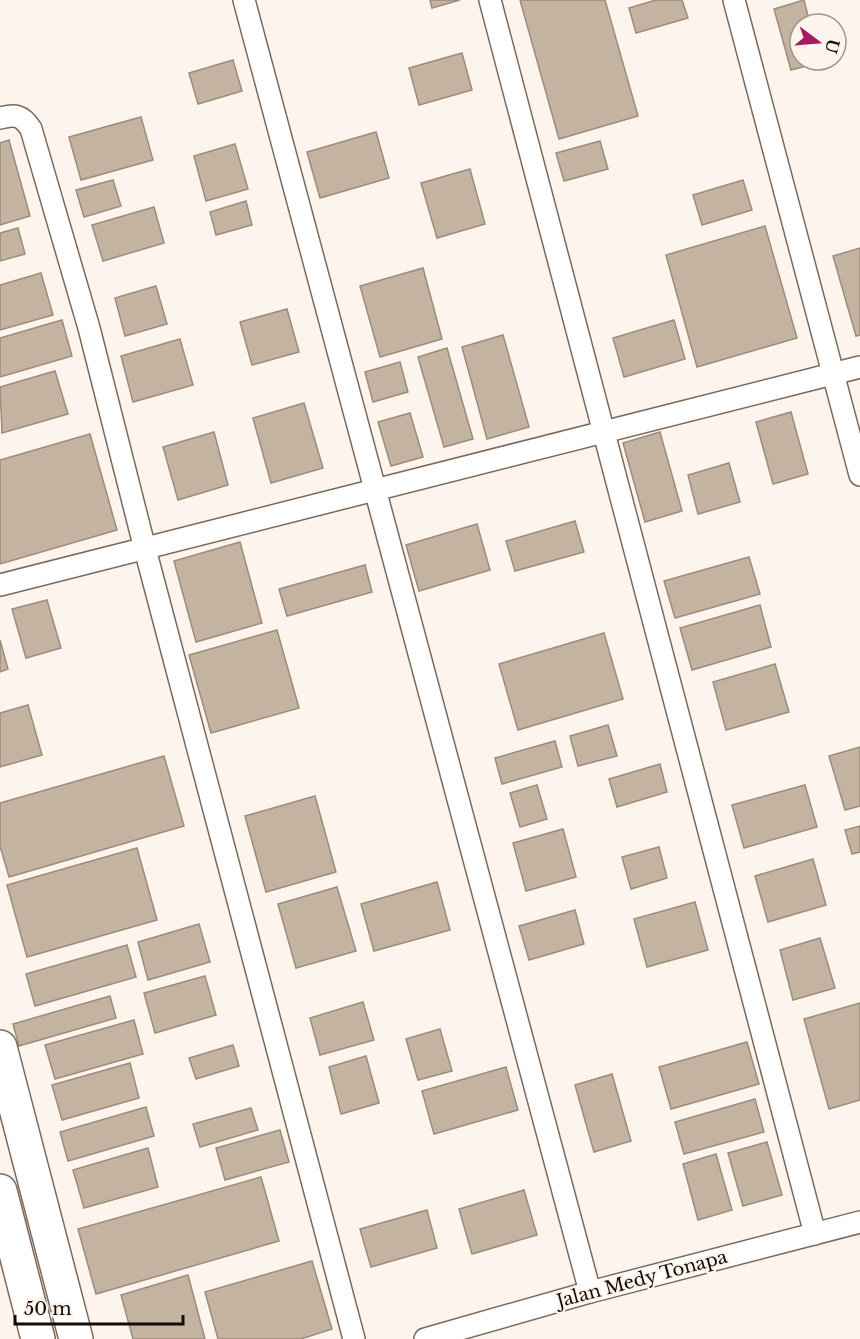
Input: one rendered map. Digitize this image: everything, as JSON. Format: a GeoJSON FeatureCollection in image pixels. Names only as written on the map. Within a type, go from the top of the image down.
{"type":"FeatureCollection","features":[{"type":"Feature","properties":{"kind":"highway"},"geometry":{"type":"LineString","coordinates":[[0,1047],[76,1339]]}},
{"type":"Feature","properties":{"kind":"highway"},"geometry":{"type":"LineString","coordinates":[[0,1191],[38,1339]]}},
{"type":"Feature","properties":{"kind":"street"},"geometry":{"type":"LineString","coordinates":[[243,0],[590,1292]]}},
{"type":"Feature","properties":{"kind":"street"},"geometry":{"type":"LineString","coordinates":[[490,0],[815,1234]]}},
{"type":"Feature","properties":{"kind":"street"},"geometry":{"type":"LineString","coordinates":[[734,0],[860,475]]}},
{"type":"Feature","properties":{"kind":"street"},"geometry":{"type":"LineString","coordinates":[[0,118],[17,115],[23,118],[31,129],[89,328],[145,549],[354,1339]]}},
{"type":"Feature","properties":{"kind":"street"},"geometry":{"type":"LineString","coordinates":[[0,585],[860,367]]}},
{"type":"Feature","properties":{"kind":"street","name":"Jalan Medy Tonapa"},"geometry":{"type":"LineString","coordinates":[[425,1339],[590,1292],[860,1222]]}},
{"type":"Feature","properties":{"kind":"building"},"geometry":{"type":"Polygon","coordinates":[[[430,0],[460,0],[432,8],[430,0]]]}},
{"type":"Feature","properties":{"kind":"building"},"geometry":{"type":"Polygon","coordinates":[[[520,0],[605,0],[638,116],[559,139],[520,0]]]}},
{"type":"Feature","properties":{"kind":"building"},"geometry":{"type":"Polygon","coordinates":[[[656,0],[682,0],[688,18],[636,33],[629,8],[656,0]]]}},
{"type":"Feature","properties":{"kind":"building"},"geometry":{"type":"Polygon","coordinates":[[[804,0],[807,12],[788,12],[788,59],[774,9],[804,0]]]}},
{"type":"Feature","properties":{"kind":"building"},"geometry":{"type":"Polygon","coordinates":[[[462,53],[472,90],[419,105],[409,68],[462,53]]]}},
{"type":"Feature","properties":{"kind":"building"},"geometry":{"type":"Polygon","coordinates":[[[233,60],[242,91],[198,104],[189,73],[233,60]]]}},
{"type":"Feature","properties":{"kind":"building"},"geometry":{"type":"Polygon","coordinates":[[[141,117],[153,160],[81,180],[69,137],[141,117]]]}},
{"type":"Feature","properties":{"kind":"building"},"geometry":{"type":"Polygon","coordinates":[[[376,132],[389,178],[320,198],[307,152],[376,132]]]}},
{"type":"Feature","properties":{"kind":"building"},"geometry":{"type":"Polygon","coordinates":[[[9,140],[30,216],[0,225],[0,143],[9,140]]]}},
{"type":"Feature","properties":{"kind":"building"},"geometry":{"type":"Polygon","coordinates":[[[600,141],[608,169],[564,181],[556,153],[600,141]]]}},
{"type":"Feature","properties":{"kind":"building"},"geometry":{"type":"Polygon","coordinates":[[[235,144],[248,189],[206,201],[194,156],[235,144]]]}},
{"type":"Feature","properties":{"kind":"building"},"geometry":{"type":"Polygon","coordinates":[[[470,169],[485,224],[437,238],[421,183],[470,169]]]}},
{"type":"Feature","properties":{"kind":"building"},"geometry":{"type":"Polygon","coordinates":[[[113,180],[121,206],[84,217],[76,190],[113,180]]]}},
{"type":"Feature","properties":{"kind":"building"},"geometry":{"type":"Polygon","coordinates":[[[743,180],[752,210],[702,225],[693,195],[743,180]]]}},
{"type":"Feature","properties":{"kind":"building"},"geometry":{"type":"Polygon","coordinates":[[[246,201],[252,225],[216,235],[210,212],[246,201]]]}},
{"type":"Feature","properties":{"kind":"building"},"geometry":{"type":"Polygon","coordinates":[[[154,207],[164,243],[103,261],[92,225],[154,207]]]}},
{"type":"Feature","properties":{"kind":"building"},"geometry":{"type":"Polygon","coordinates":[[[765,226],[797,338],[697,367],[666,255],[765,226]]]}},
{"type":"Feature","properties":{"kind":"building"},"geometry":{"type":"Polygon","coordinates":[[[18,228],[25,254],[0,261],[0,233],[18,228]]]}},
{"type":"Feature","properties":{"kind":"building"},"geometry":{"type":"Polygon","coordinates":[[[860,248],[860,335],[856,336],[833,256],[860,248]]]}},
{"type":"Feature","properties":{"kind":"building"},"geometry":{"type":"Polygon","coordinates":[[[423,268],[442,339],[380,357],[360,286],[423,268]]]}},
{"type":"Feature","properties":{"kind":"building"},"geometry":{"type":"Polygon","coordinates":[[[41,273],[53,315],[0,330],[0,285],[41,273]]]}},
{"type":"Feature","properties":{"kind":"building"},"geometry":{"type":"Polygon","coordinates":[[[156,286],[167,324],[125,336],[115,298],[156,286]]]}},
{"type":"Feature","properties":{"kind":"building"},"geometry":{"type":"Polygon","coordinates":[[[287,309],[299,352],[252,365],[240,322],[287,309]]]}},
{"type":"Feature","properties":{"kind":"building"},"geometry":{"type":"Polygon","coordinates":[[[62,320],[72,356],[0,377],[0,338],[62,320]]]}},
{"type":"Feature","properties":{"kind":"building"},"geometry":{"type":"Polygon","coordinates":[[[674,320],[685,359],[624,377],[613,338],[674,320]]]}},
{"type":"Feature","properties":{"kind":"building"},"geometry":{"type":"Polygon","coordinates":[[[503,335],[529,427],[487,439],[462,347],[503,335]]]}},
{"type":"Feature","properties":{"kind":"building"},"geometry":{"type":"Polygon","coordinates":[[[180,339],[193,385],[133,402],[121,356],[180,339]]]}},
{"type":"Feature","properties":{"kind":"building"},"geometry":{"type":"Polygon","coordinates":[[[447,348],[473,439],[444,447],[418,357],[447,348]]]}},
{"type":"Feature","properties":{"kind":"building"},"geometry":{"type":"Polygon","coordinates":[[[400,362],[408,392],[373,402],[365,372],[400,362]]]}},
{"type":"Feature","properties":{"kind":"building"},"geometry":{"type":"Polygon","coordinates":[[[55,371],[68,414],[2,433],[0,387],[55,371]]]}},
{"type":"Feature","properties":{"kind":"building"},"geometry":{"type":"Polygon","coordinates":[[[304,403],[323,468],[271,483],[253,418],[304,403]]]}},
{"type":"Feature","properties":{"kind":"building"},"geometry":{"type":"Polygon","coordinates":[[[791,412],[808,474],[773,484],[756,422],[791,412]]]}},
{"type":"Feature","properties":{"kind":"building"},"geometry":{"type":"Polygon","coordinates":[[[410,413],[423,457],[391,466],[378,422],[410,413]]]}},
{"type":"Feature","properties":{"kind":"building"},"geometry":{"type":"Polygon","coordinates":[[[214,432],[228,485],[178,500],[163,447],[214,432]]]}},
{"type":"Feature","properties":{"kind":"building"},"geometry":{"type":"Polygon","coordinates":[[[660,432],[682,511],[645,522],[623,443],[660,432]]]}},
{"type":"Feature","properties":{"kind":"building"},"geometry":{"type":"Polygon","coordinates":[[[90,434],[117,530],[0,564],[0,460],[90,434]]]}},
{"type":"Feature","properties":{"kind":"building"},"geometry":{"type":"Polygon","coordinates":[[[729,463],[740,502],[698,514],[688,475],[729,463]]]}},
{"type":"Feature","properties":{"kind":"building"},"geometry":{"type":"Polygon","coordinates":[[[575,521],[584,552],[515,571],[506,541],[575,521]]]}},
{"type":"Feature","properties":{"kind":"building"},"geometry":{"type":"Polygon","coordinates":[[[477,524],[490,570],[419,591],[406,545],[477,524]]]}},
{"type":"Feature","properties":{"kind":"building"},"geometry":{"type":"Polygon","coordinates":[[[240,542],[262,623],[196,642],[174,561],[240,542]]]}},
{"type":"Feature","properties":{"kind":"building"},"geometry":{"type":"Polygon","coordinates":[[[749,557],[760,594],[675,618],[664,581],[749,557]]]}},
{"type":"Feature","properties":{"kind":"building"},"geometry":{"type":"Polygon","coordinates":[[[365,565],[372,592],[287,616],[279,589],[365,565]]]}},
{"type":"Feature","properties":{"kind":"building"},"geometry":{"type":"Polygon","coordinates":[[[47,600],[61,648],[26,658],[12,609],[47,600]]]}},
{"type":"Feature","properties":{"kind":"building"},"geometry":{"type":"Polygon","coordinates":[[[760,605],[771,647],[692,670],[680,628],[760,605]]]}},
{"type":"Feature","properties":{"kind":"building"},"geometry":{"type":"Polygon","coordinates":[[[277,630],[299,708],[211,733],[189,655],[277,630]]]}},
{"type":"Feature","properties":{"kind":"building"},"geometry":{"type":"Polygon","coordinates":[[[604,633],[623,699],[518,730],[499,664],[604,633]]]}},
{"type":"Feature","properties":{"kind":"building"},"geometry":{"type":"Polygon","coordinates":[[[0,640],[8,669],[0,672],[0,640]]]}},
{"type":"Feature","properties":{"kind":"building"},"geometry":{"type":"Polygon","coordinates":[[[775,664],[789,712],[726,730],[713,682],[775,664]]]}},
{"type":"Feature","properties":{"kind":"building"},"geometry":{"type":"Polygon","coordinates":[[[28,705],[42,755],[0,767],[0,713],[28,705]]]}},
{"type":"Feature","properties":{"kind":"building"},"geometry":{"type":"Polygon","coordinates":[[[608,725],[617,756],[578,766],[570,736],[608,725]]]}},
{"type":"Feature","properties":{"kind":"building"},"geometry":{"type":"Polygon","coordinates":[[[555,741],[562,767],[502,784],[495,758],[555,741]]]}},
{"type":"Feature","properties":{"kind":"building"},"geometry":{"type":"Polygon","coordinates":[[[860,747],[860,806],[845,810],[829,756],[860,747]]]}},
{"type":"Feature","properties":{"kind":"building"},"geometry":{"type":"Polygon","coordinates":[[[164,756],[184,826],[9,877],[0,846],[0,803],[164,756]]]}},
{"type":"Feature","properties":{"kind":"building"},"geometry":{"type":"Polygon","coordinates":[[[660,764],[667,792],[617,807],[609,779],[660,764]]]}},
{"type":"Feature","properties":{"kind":"building"},"geometry":{"type":"Polygon","coordinates":[[[537,785],[547,819],[520,827],[510,793],[537,785]]]}},
{"type":"Feature","properties":{"kind":"building"},"geometry":{"type":"Polygon","coordinates":[[[805,785],[817,827],[744,848],[732,805],[805,785]]]}},
{"type":"Feature","properties":{"kind":"building"},"geometry":{"type":"Polygon","coordinates":[[[315,796],[336,872],[266,892],[245,816],[315,796]]]}},
{"type":"Feature","properties":{"kind":"building"},"geometry":{"type":"Polygon","coordinates":[[[860,826],[860,852],[852,854],[845,830],[860,826]]]}},
{"type":"Feature","properties":{"kind":"building"},"geometry":{"type":"Polygon","coordinates":[[[563,829],[576,877],[526,891],[513,843],[563,829]]]}},
{"type":"Feature","properties":{"kind":"building"},"geometry":{"type":"Polygon","coordinates":[[[659,847],[667,878],[631,889],[622,857],[659,847]]]}},
{"type":"Feature","properties":{"kind":"building"},"geometry":{"type":"Polygon","coordinates":[[[137,848],[157,920],[27,957],[7,885],[137,848]]]}},
{"type":"Feature","properties":{"kind":"building"},"geometry":{"type":"Polygon","coordinates":[[[813,859],[826,905],[768,922],[755,876],[813,859]]]}},
{"type":"Feature","properties":{"kind":"building"},"geometry":{"type":"Polygon","coordinates":[[[437,882],[450,930],[374,951],[361,904],[437,882]]]}},
{"type":"Feature","properties":{"kind":"building"},"geometry":{"type":"Polygon","coordinates":[[[337,887],[356,951],[296,968],[278,904],[337,887]]]}},
{"type":"Feature","properties":{"kind":"building"},"geometry":{"type":"Polygon","coordinates":[[[695,902],[708,950],[647,967],[634,919],[695,902]]]}},
{"type":"Feature","properties":{"kind":"building"},"geometry":{"type":"Polygon","coordinates":[[[575,910],[584,944],[529,960],[519,926],[575,910]]]}},
{"type":"Feature","properties":{"kind":"building"},"geometry":{"type":"Polygon","coordinates":[[[199,924],[210,962],[148,980],[138,942],[199,924]]]}},
{"type":"Feature","properties":{"kind":"building"},"geometry":{"type":"Polygon","coordinates":[[[820,938],[835,988],[793,1000],[780,950],[820,938]]]}},
{"type":"Feature","properties":{"kind":"building"},"geometry":{"type":"Polygon","coordinates":[[[127,945],[136,977],[35,1006],[26,974],[127,945]]]}},
{"type":"Feature","properties":{"kind":"building"},"geometry":{"type":"Polygon","coordinates":[[[205,976],[216,1015],[155,1033],[144,993],[205,976]]]}},
{"type":"Feature","properties":{"kind":"building"},"geometry":{"type":"Polygon","coordinates":[[[110,996],[116,1018],[19,1046],[13,1024],[110,996]]]}},
{"type":"Feature","properties":{"kind":"building"},"geometry":{"type":"Polygon","coordinates":[[[363,1002],[374,1040],[320,1055],[310,1018],[363,1002]]]}},
{"type":"Feature","properties":{"kind":"building"},"geometry":{"type":"Polygon","coordinates":[[[860,1003],[860,1100],[829,1109],[804,1019],[860,1003]]]}},
{"type":"Feature","properties":{"kind":"building"},"geometry":{"type":"Polygon","coordinates":[[[134,1020],[143,1054],[55,1079],[45,1045],[134,1020]]]}},
{"type":"Feature","properties":{"kind":"building"},"geometry":{"type":"Polygon","coordinates":[[[440,1029],[452,1071],[418,1080],[406,1039],[440,1029]]]}},
{"type":"Feature","properties":{"kind":"building"},"geometry":{"type":"Polygon","coordinates":[[[747,1042],[759,1084],[671,1109],[659,1067],[747,1042]]]}},
{"type":"Feature","properties":{"kind":"building"},"geometry":{"type":"Polygon","coordinates":[[[233,1045],[239,1066],[196,1079],[189,1058],[233,1045]]]}},
{"type":"Feature","properties":{"kind":"building"},"geometry":{"type":"Polygon","coordinates":[[[366,1056],[379,1103],[341,1114],[329,1067],[366,1056]]]}},
{"type":"Feature","properties":{"kind":"building"},"geometry":{"type":"Polygon","coordinates":[[[130,1063],[139,1098],[62,1120],[52,1085],[130,1063]]]}},
{"type":"Feature","properties":{"kind":"building"},"geometry":{"type":"Polygon","coordinates":[[[506,1067],[518,1110],[434,1134],[422,1091],[506,1067]]]}},
{"type":"Feature","properties":{"kind":"building"},"geometry":{"type":"Polygon","coordinates":[[[612,1074],[631,1141],[594,1152],[575,1085],[612,1074]]]}},
{"type":"Feature","properties":{"kind":"building"},"geometry":{"type":"Polygon","coordinates":[[[755,1099],[764,1132],[684,1154],[675,1122],[755,1099]]]}},
{"type":"Feature","properties":{"kind":"building"},"geometry":{"type":"Polygon","coordinates":[[[146,1107],[154,1136],[68,1161],[60,1132],[146,1107]]]}},
{"type":"Feature","properties":{"kind":"building"},"geometry":{"type":"Polygon","coordinates":[[[251,1108],[258,1130],[200,1147],[193,1124],[251,1108]]]}},
{"type":"Feature","properties":{"kind":"building"},"geometry":{"type":"Polygon","coordinates":[[[280,1130],[289,1162],[225,1180],[216,1148],[280,1130]]]}},
{"type":"Feature","properties":{"kind":"building"},"geometry":{"type":"Polygon","coordinates":[[[767,1142],[782,1195],[743,1206],[728,1153],[767,1142]]]}},
{"type":"Feature","properties":{"kind":"building"},"geometry":{"type":"Polygon","coordinates":[[[148,1148],[158,1187],[84,1208],[73,1170],[148,1148]]]}},
{"type":"Feature","properties":{"kind":"building"},"geometry":{"type":"Polygon","coordinates":[[[716,1154],[732,1210],[698,1220],[683,1164],[716,1154]]]}},
{"type":"Feature","properties":{"kind":"building"},"geometry":{"type":"Polygon","coordinates":[[[261,1177],[279,1241],[96,1294],[78,1229],[261,1177]]]}},
{"type":"Feature","properties":{"kind":"building"},"geometry":{"type":"Polygon","coordinates":[[[524,1190],[537,1235],[472,1254],[459,1209],[524,1190]]]}},
{"type":"Feature","properties":{"kind":"building"},"geometry":{"type":"Polygon","coordinates":[[[427,1210],[437,1248],[371,1267],[360,1229],[427,1210]]]}},
{"type":"Feature","properties":{"kind":"building"},"geometry":{"type":"Polygon","coordinates":[[[312,1261],[332,1329],[301,1339],[218,1339],[205,1292],[312,1261]]]}},
{"type":"Feature","properties":{"kind":"building"},"geometry":{"type":"Polygon","coordinates":[[[188,1275],[205,1339],[133,1339],[121,1295],[188,1275]]]}}]}
